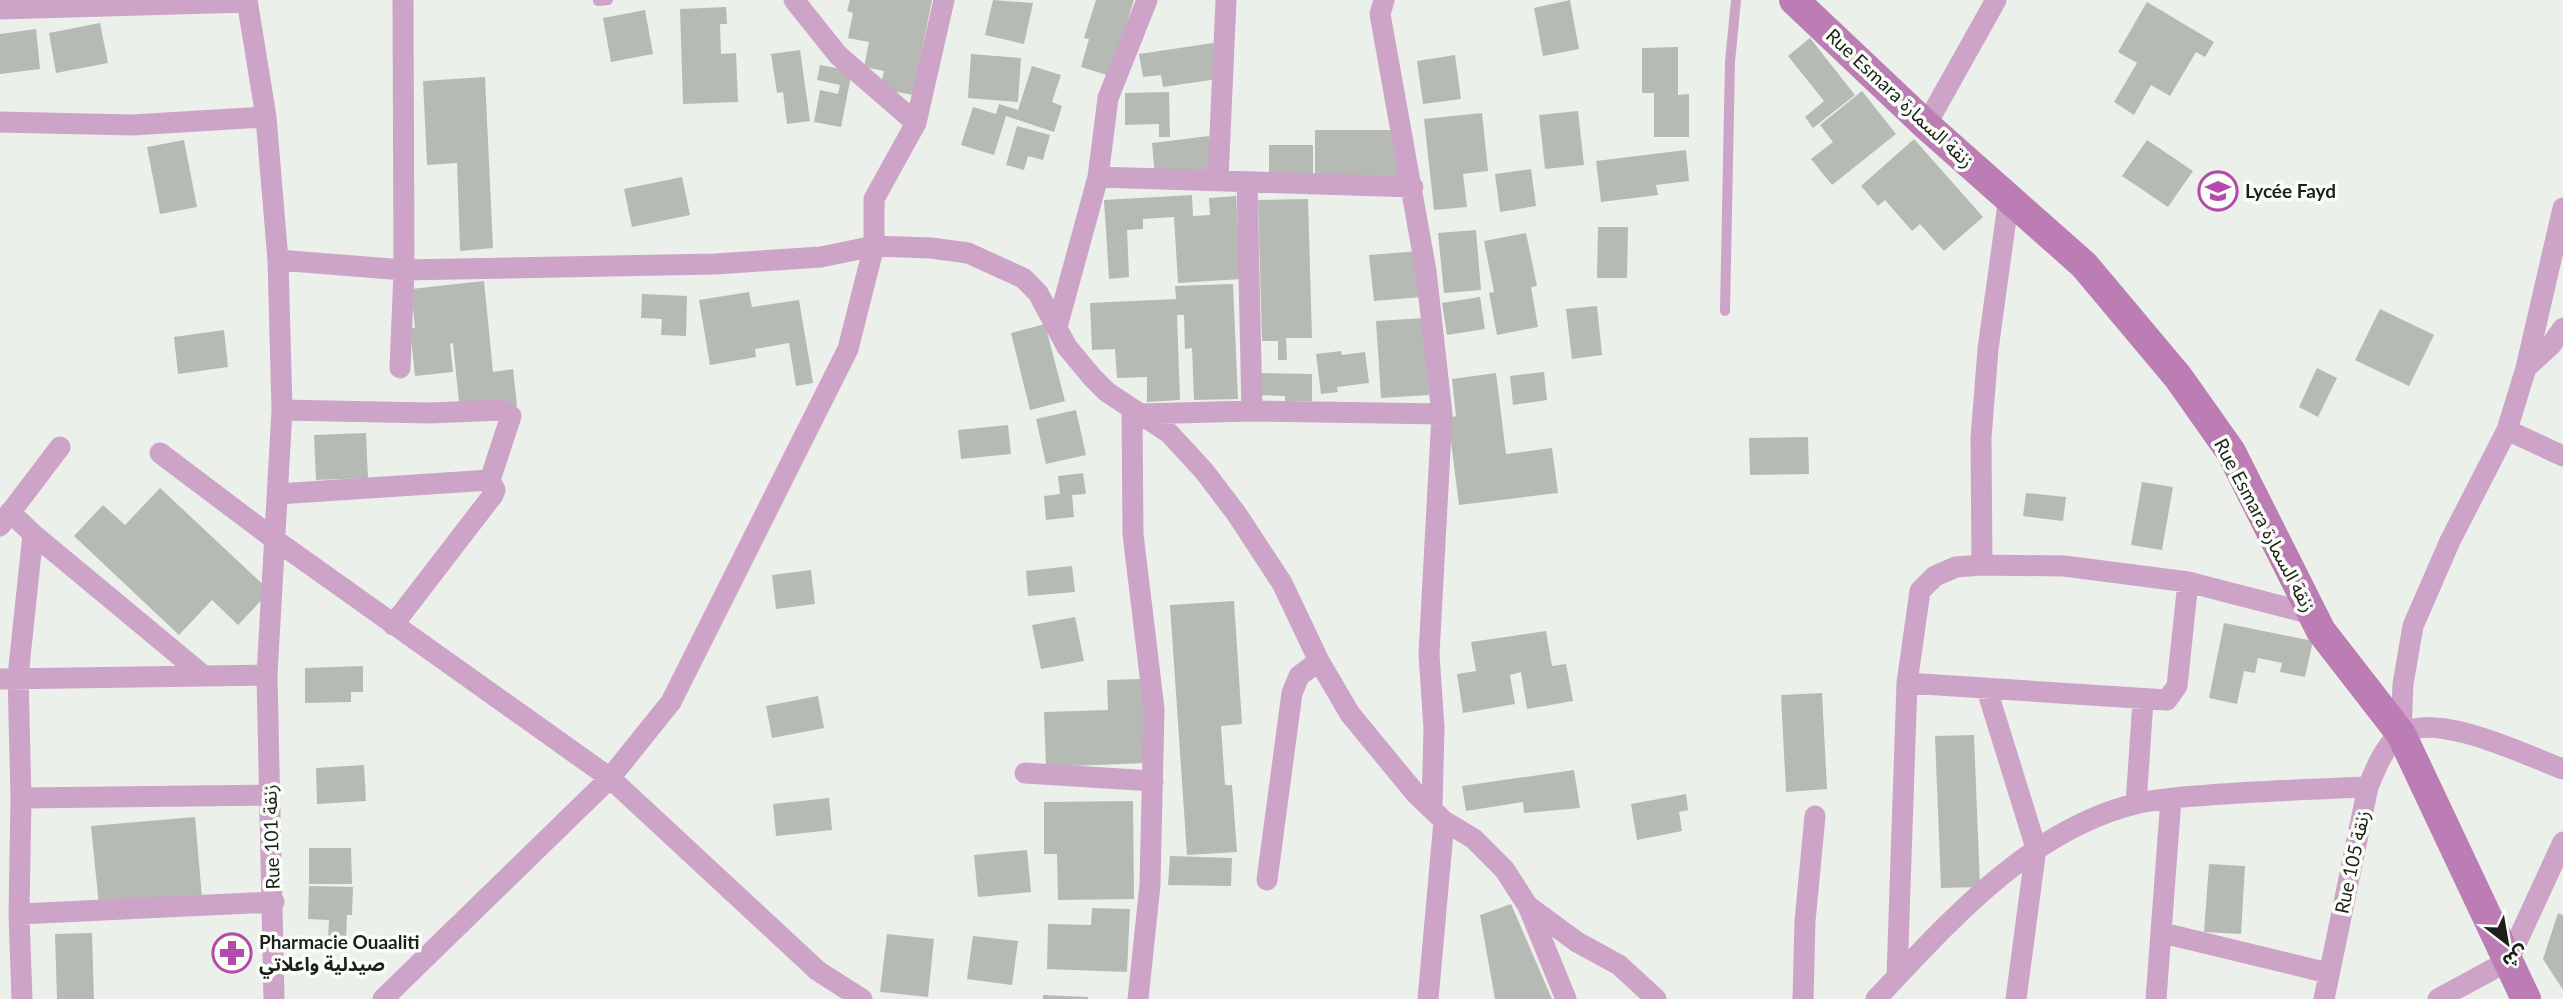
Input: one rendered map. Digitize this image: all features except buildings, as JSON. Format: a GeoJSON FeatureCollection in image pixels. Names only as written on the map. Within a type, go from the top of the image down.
{"type":"FeatureCollection","features":[{"type":"Feature","properties":{"kind":"street"},"geometry":{"type":"LineString","coordinates":[[400,368],[404,270],[403,0]]}},
{"type":"Feature","properties":{"kind":"street"},"geometry":{"type":"LineString","coordinates":[[794,0],[838,55],[916,123]]}},
{"type":"Feature","properties":{"kind":"street"},"geometry":{"type":"LineString","coordinates":[[383,999],[610,778],[671,702],[848,349],[874,246],[874,199],[916,123],[944,0]]}},
{"type":"Feature","properties":{"kind":"street"},"geometry":{"type":"LineString","coordinates":[[1057,327],[1098,177],[1108,98],[1147,0]]}},
{"type":"Feature","properties":{"kind":"street"},"geometry":{"type":"LineString","coordinates":[[1218,179],[1226,0]]}},
{"type":"Feature","properties":{"kind":"street"},"geometry":{"type":"LineString","coordinates":[[1384,0],[1380,14],[1413,187],[1442,414],[1429,654],[1438,814],[1428,999]]}},
{"type":"Feature","properties":{"kind":"street"},"geometry":{"type":"LineString","coordinates":[[1926,125],[1996,0]]}},
{"type":"Feature","properties":{"kind":"street"},"geometry":{"type":"LineString","coordinates":[[0,9],[247,1]]}},
{"type":"Feature","properties":{"kind":"street","name":"Rue 101 زنقة"},"geometry":{"type":"LineString","coordinates":[[247,1],[266,117],[278,260],[282,410],[267,675],[274,999]]}},
{"type":"Feature","properties":{"kind":"street","name":"Rue Esmara زنقة السمارة"},"geometry":{"type":"LineString","coordinates":[[1800,2],[1926,125],[2084,265],[2178,377],[2231,452],[2321,631],[2400,734],[2526,999]]}},
{"type":"Feature","properties":{"kind":"street"},"geometry":{"type":"LineString","coordinates":[[0,121],[132,125],[266,117]]}},
{"type":"Feature","properties":{"kind":"street"},"geometry":{"type":"LineString","coordinates":[[1098,177],[1413,187]]}},
{"type":"Feature","properties":{"kind":"street"},"geometry":{"type":"LineString","coordinates":[[1247,183],[1252,411]]}},
{"type":"Feature","properties":{"kind":"street"},"geometry":{"type":"LineString","coordinates":[[1982,565],[1983,412],[1988,349],[2008,197]]}},
{"type":"Feature","properties":{"kind":"street"},"geometry":{"type":"LineString","coordinates":[[2563,208],[2526,368],[2507,430],[2450,541],[2413,626],[2403,684],[2400,734],[2430,725],[2454,729],[2563,768]]}},
{"type":"Feature","properties":{"kind":"street"},"geometry":{"type":"LineString","coordinates":[[278,260],[404,270],[715,264],[821,257],[874,246],[932,248],[968,253],[1023,278],[1038,293],[1068,347],[1092,377],[1184,448],[1236,513],[1282,583],[1319,661],[1350,715],[1378,751],[1438,814],[1474,839],[1504,869],[1528,906],[1566,999]]}},
{"type":"Feature","properties":{"kind":"street"},"geometry":{"type":"LineString","coordinates":[[2526,368],[2551,345],[2563,328]]}},
{"type":"Feature","properties":{"kind":"street"},"geometry":{"type":"LineString","coordinates":[[282,410],[508,412],[512,422],[490,480],[495,490],[493,495],[393,625]]}},
{"type":"Feature","properties":{"kind":"street"},"geometry":{"type":"LineString","coordinates":[[1136,412],[1442,414]]}},
{"type":"Feature","properties":{"kind":"street"},"geometry":{"type":"LineString","coordinates":[[1136,412],[1133,534],[1154,709],[1150,885],[1138,999]]}},
{"type":"Feature","properties":{"kind":"street"},"geometry":{"type":"LineString","coordinates":[[2507,430],[2563,456]]}},
{"type":"Feature","properties":{"kind":"street"},"geometry":{"type":"LineString","coordinates":[[60,447],[5,519],[33,534],[204,676]]}},
{"type":"Feature","properties":{"kind":"street"},"geometry":{"type":"LineString","coordinates":[[160,453],[393,625],[610,778],[818,971],[862,999]]}},
{"type":"Feature","properties":{"kind":"street"},"geometry":{"type":"LineString","coordinates":[[278,494],[490,480]]}},
{"type":"Feature","properties":{"kind":"street"},"geometry":{"type":"LineString","coordinates":[[22,999],[19,914],[21,798],[9,678],[33,534]]}},
{"type":"Feature","properties":{"kind":"street"},"geometry":{"type":"LineString","coordinates":[[1897,976],[1907,683],[1920,591],[1942,572],[1955,567],[2064,566],[2188,582],[2312,614]]}},
{"type":"Feature","properties":{"kind":"street"},"geometry":{"type":"LineString","coordinates":[[1907,683],[2143,701],[2167,700],[2175,692],[2188,582]]}},
{"type":"Feature","properties":{"kind":"street"},"geometry":{"type":"LineString","coordinates":[[1267,880],[1292,693],[1299,676],[1319,661]]}},
{"type":"Feature","properties":{"kind":"street"},"geometry":{"type":"LineString","coordinates":[[9,678],[267,675]]}},
{"type":"Feature","properties":{"kind":"street"},"geometry":{"type":"LineString","coordinates":[[1987,690],[2036,848],[2015,999]]}},
{"type":"Feature","properties":{"kind":"street"},"geometry":{"type":"LineString","coordinates":[[2136,804],[2143,701]]}},
{"type":"Feature","properties":{"kind":"street","name":"Rue 105 زنقة"},"geometry":{"type":"LineString","coordinates":[[2324,999],[2368,787],[2381,758],[2400,734]]}},
{"type":"Feature","properties":{"kind":"street"},"geometry":{"type":"LineString","coordinates":[[1025,773],[1153,781]]}},
{"type":"Feature","properties":{"kind":"street"},"geometry":{"type":"LineString","coordinates":[[1876,999],[1956,915],[2036,848],[2097,816],[2136,804],[2171,799],[2368,787]]}},
{"type":"Feature","properties":{"kind":"street"},"geometry":{"type":"LineString","coordinates":[[21,798],[270,795]]}},
{"type":"Feature","properties":{"kind":"street"},"geometry":{"type":"LineString","coordinates":[[2156,999],[2171,799]]}},
{"type":"Feature","properties":{"kind":"street"},"geometry":{"type":"LineString","coordinates":[[1803,999],[1805,921],[1815,816]]}},
{"type":"Feature","properties":{"kind":"street"},"geometry":{"type":"LineString","coordinates":[[2438,999],[2508,961],[2563,842]]}},
{"type":"Feature","properties":{"kind":"street"},"geometry":{"type":"LineString","coordinates":[[19,914],[274,902]]}},
{"type":"Feature","properties":{"kind":"street"},"geometry":{"type":"LineString","coordinates":[[1528,906],[1577,942],[1619,965],[1656,999]]}},
{"type":"Feature","properties":{"kind":"street"},"geometry":{"type":"LineString","coordinates":[[2163,933],[2328,973]]}},
{"type":"Feature","properties":{"kind":"lane"},"geometry":{"type":"LineString","coordinates":[[1725,311],[1730,62],[1736,0]]}},
{"type":"Feature","properties":{"kind":"place","name":"Lycée Fayd"},"geometry":{"type":"Point","coordinates":[2218,191]}},
{"type":"Feature","properties":{"kind":"place","name":"Pharmacie Ouaaliti صيدلية واعلاتي"},"geometry":{"type":"Point","coordinates":[232,953]}}]}
